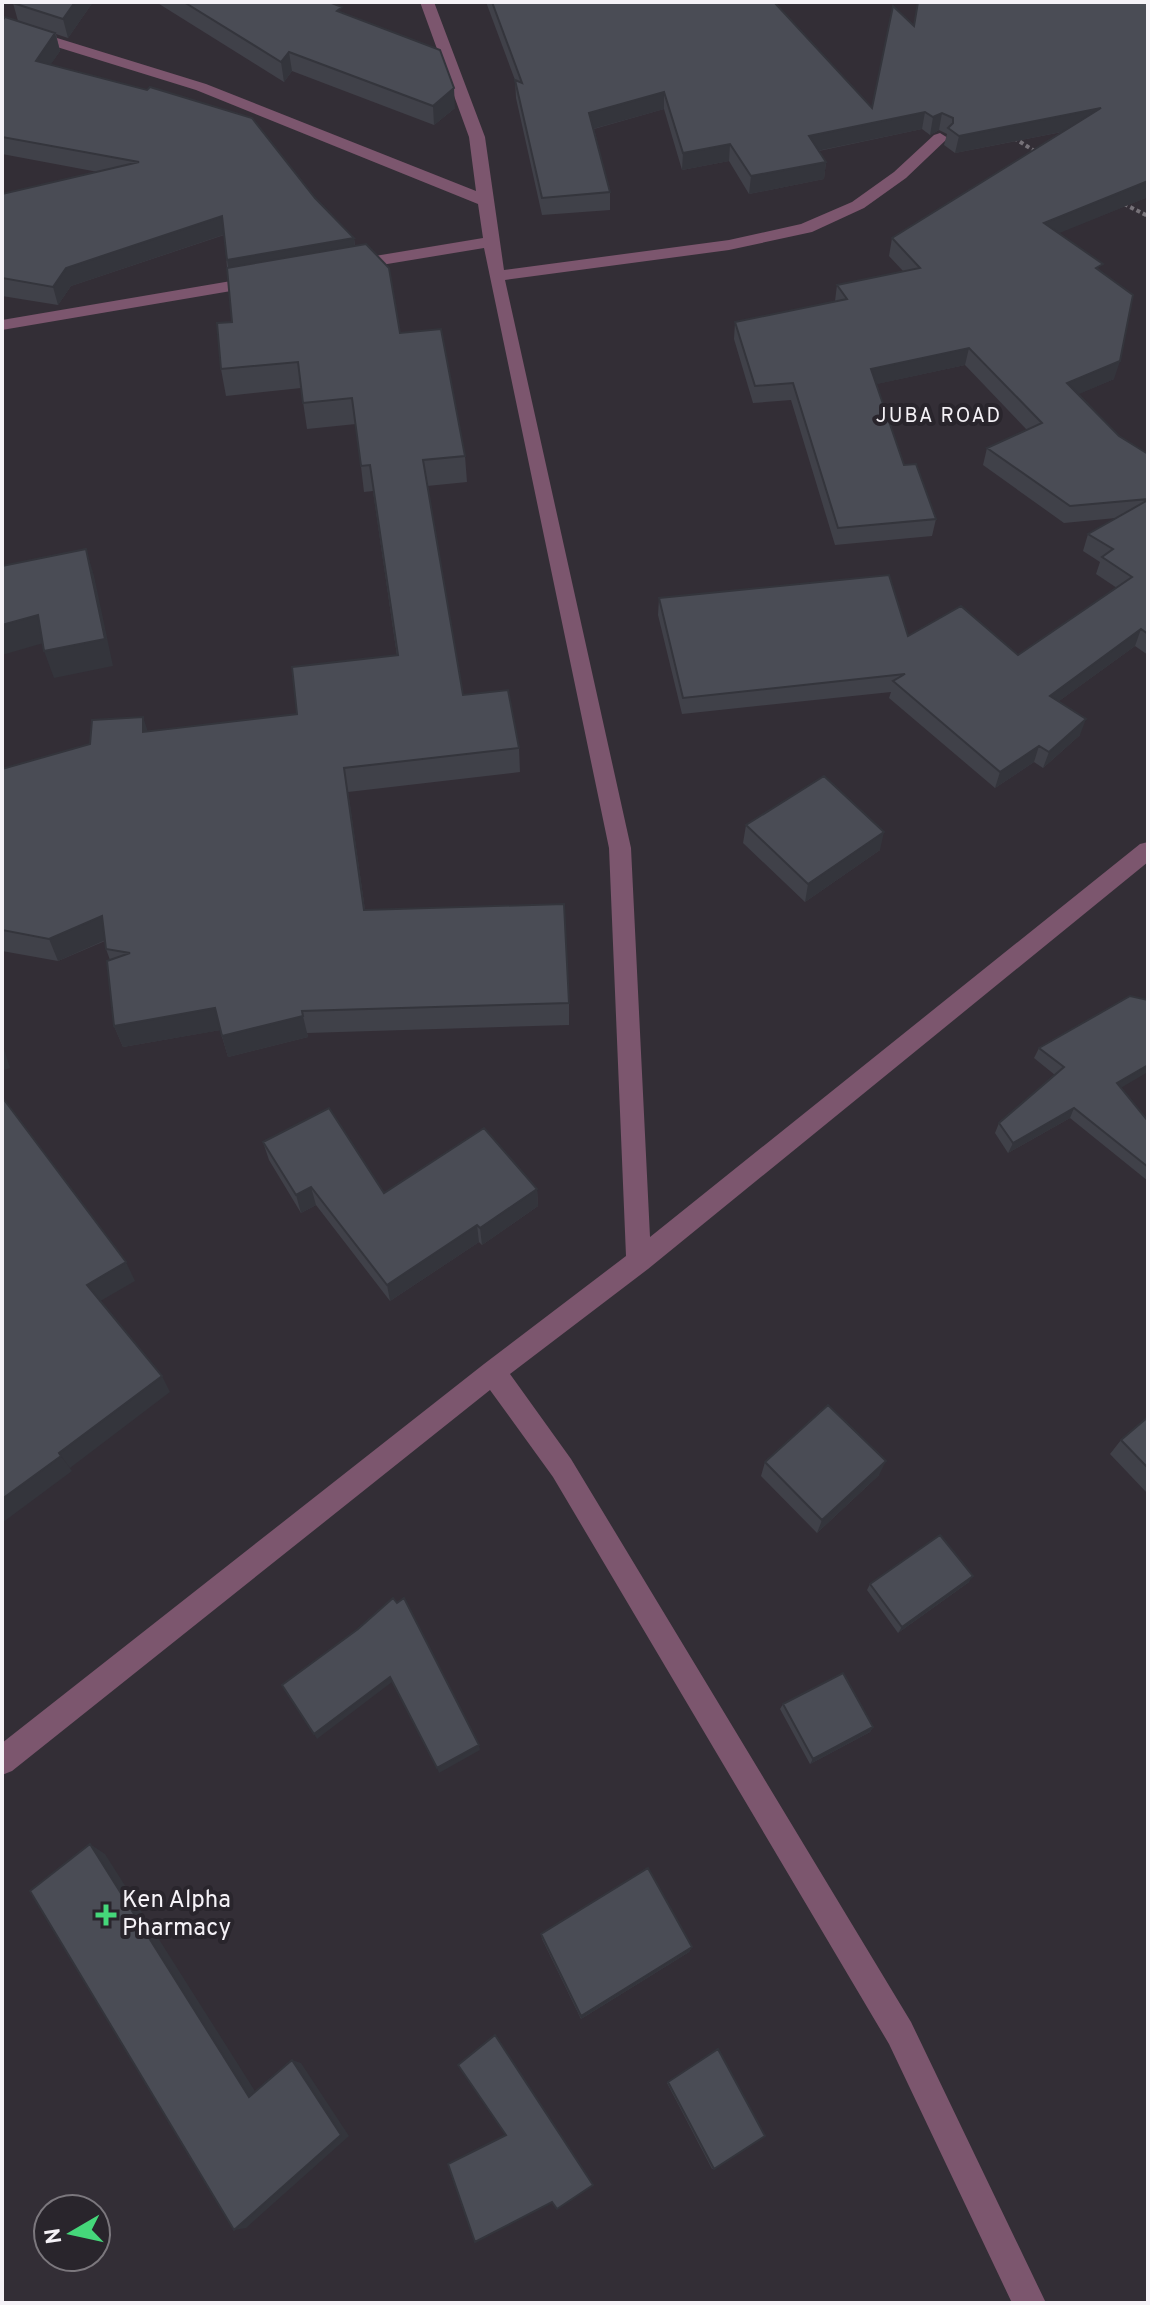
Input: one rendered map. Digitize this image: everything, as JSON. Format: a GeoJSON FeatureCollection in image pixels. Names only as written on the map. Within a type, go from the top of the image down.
{"type":"FeatureCollection","features":[{"type":"Feature","properties":{"kind":"street"},"geometry":{"type":"LineString","coordinates":[[427,2],[477,137],[496,276],[620,848],[639,1261]]}},
{"type":"Feature","properties":{"kind":"street"},"geometry":{"type":"LineString","coordinates":[[2,25],[201,87],[486,201]]}},
{"type":"Feature","properties":{"kind":"street"},"geometry":{"type":"LineString","coordinates":[[496,276],[729,245],[806,228],[858,205],[900,175],[940,138]]}},
{"type":"Feature","properties":{"kind":"street"},"geometry":{"type":"LineString","coordinates":[[335,268],[491,242]]}},
{"type":"Feature","properties":{"kind":"street"},"geometry":{"type":"LineString","coordinates":[[2,325],[273,279]]}},
{"type":"Feature","properties":{"kind":"street"},"geometry":{"type":"LineString","coordinates":[[2,1761],[493,1372],[639,1261],[1148,850]]}},
{"type":"Feature","properties":{"kind":"street"},"geometry":{"type":"LineString","coordinates":[[493,1372],[562,1468],[900,2033],[1029,2303]]}},
{"type":"Feature","properties":{"kind":"path"},"geometry":{"type":"LineString","coordinates":[[940,138],[989,130],[1006,134],[1045,157]]}},
{"type":"Feature","properties":{"kind":"path"},"geometry":{"type":"LineString","coordinates":[[1124,203],[1148,216]]}},
{"type":"Feature","properties":{"kind":"building"},"geometry":{"type":"Polygon","coordinates":[[[14,2],[75,2],[63,19],[14,2]]]}},
{"type":"Feature","properties":{"kind":"building"},"geometry":{"type":"Polygon","coordinates":[[[184,2],[329,2],[342,7],[337,11],[440,50],[454,88],[433,106],[289,52],[281,62],[184,2]]]}},
{"type":"Feature","properties":{"kind":"building"},"geometry":{"type":"Polygon","coordinates":[[[492,2],[774,2],[872,108],[893,6],[914,26],[918,2],[1148,2],[1148,181],[1044,223],[1103,264],[1096,268],[1133,295],[1120,361],[1067,383],[1119,436],[1148,454],[1148,499],[1070,506],[987,448],[1042,423],[969,348],[871,369],[904,465],[916,464],[936,519],[838,528],[793,383],[755,386],[735,322],[847,299],[837,285],[920,268],[892,238],[1101,108],[959,136],[948,128],[953,118],[942,113],[933,117],[925,112],[809,136],[826,162],[751,176],[730,144],[683,153],[664,92],[589,113],[610,192],[542,198],[515,80],[522,83],[492,2]]]}},
{"type":"Feature","properties":{"kind":"building"},"geometry":{"type":"Polygon","coordinates":[[[5,17],[55,33],[36,61],[147,90],[150,87],[252,118],[315,198],[354,238],[227,260],[222,216],[66,268],[53,287],[2,278],[2,194],[139,162],[2,137],[2,21],[5,17]]]}},
{"type":"Feature","properties":{"kind":"building"},"geometry":{"type":"Polygon","coordinates":[[[366,244],[389,268],[400,333],[441,329],[465,456],[423,460],[463,695],[508,690],[519,748],[344,768],[364,910],[564,904],[569,1003],[302,1011],[303,1016],[222,1036],[215,1008],[114,1026],[107,961],[130,953],[106,949],[102,916],[49,939],[2,930],[2,769],[90,744],[92,720],[143,717],[143,732],[297,714],[292,667],[398,655],[370,465],[361,466],[352,398],[303,403],[298,362],[221,369],[217,323],[232,322],[227,268],[366,244]]]}},
{"type":"Feature","properties":{"kind":"building"},"geometry":{"type":"Polygon","coordinates":[[[1148,500],[1148,634],[1141,629],[1050,696],[1086,719],[1049,752],[1039,746],[1000,772],[893,681],[905,674],[683,698],[659,598],[889,575],[908,636],[961,606],[1018,655],[1132,577],[1102,557],[1113,549],[1088,534],[1148,500]]]}},
{"type":"Feature","properties":{"kind":"building"},"geometry":{"type":"Polygon","coordinates":[[[86,549],[105,639],[44,651],[38,615],[2,625],[2,566],[86,549]]]}},
{"type":"Feature","properties":{"kind":"building"},"geometry":{"type":"Polygon","coordinates":[[[824,776],[884,832],[808,884],[746,825],[824,776]]]}},
{"type":"Feature","properties":{"kind":"building"},"geometry":{"type":"Polygon","coordinates":[[[1130,996],[1148,1000],[1148,1065],[1117,1083],[1148,1121],[1148,1167],[1074,1108],[1013,1143],[999,1123],[1064,1067],[1039,1048],[1130,996]]]}},
{"type":"Feature","properties":{"kind":"building"},"geometry":{"type":"Polygon","coordinates":[[[2,1097],[126,1262],[87,1285],[162,1376],[2,1499],[2,1097]]]}},
{"type":"Feature","properties":{"kind":"building"},"geometry":{"type":"Polygon","coordinates":[[[329,1108],[384,1193],[484,1128],[537,1189],[387,1285],[311,1187],[296,1195],[263,1142],[329,1108]]]}},
{"type":"Feature","properties":{"kind":"building"},"geometry":{"type":"Polygon","coordinates":[[[828,1405],[886,1461],[822,1520],[765,1462],[828,1405]]]}},
{"type":"Feature","properties":{"kind":"building"},"geometry":{"type":"Polygon","coordinates":[[[1148,1417],[1148,1468],[1121,1440],[1148,1417]]]}},
{"type":"Feature","properties":{"kind":"building"},"geometry":{"type":"Polygon","coordinates":[[[940,1535],[973,1576],[902,1627],[870,1584],[940,1535]]]}},
{"type":"Feature","properties":{"kind":"building"},"geometry":{"type":"Polygon","coordinates":[[[393,1598],[397,1603],[404,1598],[479,1745],[437,1768],[390,1677],[314,1734],[282,1685],[358,1629],[393,1598]]]}},
{"type":"Feature","properties":{"kind":"building"},"geometry":{"type":"Polygon","coordinates":[[[843,1673],[873,1727],[813,1759],[783,1704],[843,1673]]]}},
{"type":"Feature","properties":{"kind":"building"},"geometry":{"type":"Polygon","coordinates":[[[90,1844],[249,2097],[292,2060],[341,2135],[234,2230],[30,1891],[90,1844]]]}},
{"type":"Feature","properties":{"kind":"building"},"geometry":{"type":"Polygon","coordinates":[[[648,1868],[692,1947],[581,2016],[541,1934],[648,1868]]]}},
{"type":"Feature","properties":{"kind":"building"},"geometry":{"type":"Polygon","coordinates":[[[495,2035],[593,2185],[557,2209],[552,2202],[475,2242],[448,2164],[506,2135],[458,2065],[495,2035]]]}},
{"type":"Feature","properties":{"kind":"building"},"geometry":{"type":"Polygon","coordinates":[[[718,2049],[765,2136],[714,2169],[668,2082],[718,2049]]]}},
{"type":"Feature","properties":{"kind":"place","name":"Ken Alpha Pharmacy"},"geometry":{"type":"Point","coordinates":[106,1915]}},
{"type":"Feature","properties":{"kind":"district","name":"JUBA ROAD"},"geometry":{"type":"Point","coordinates":[939,417]}}]}
